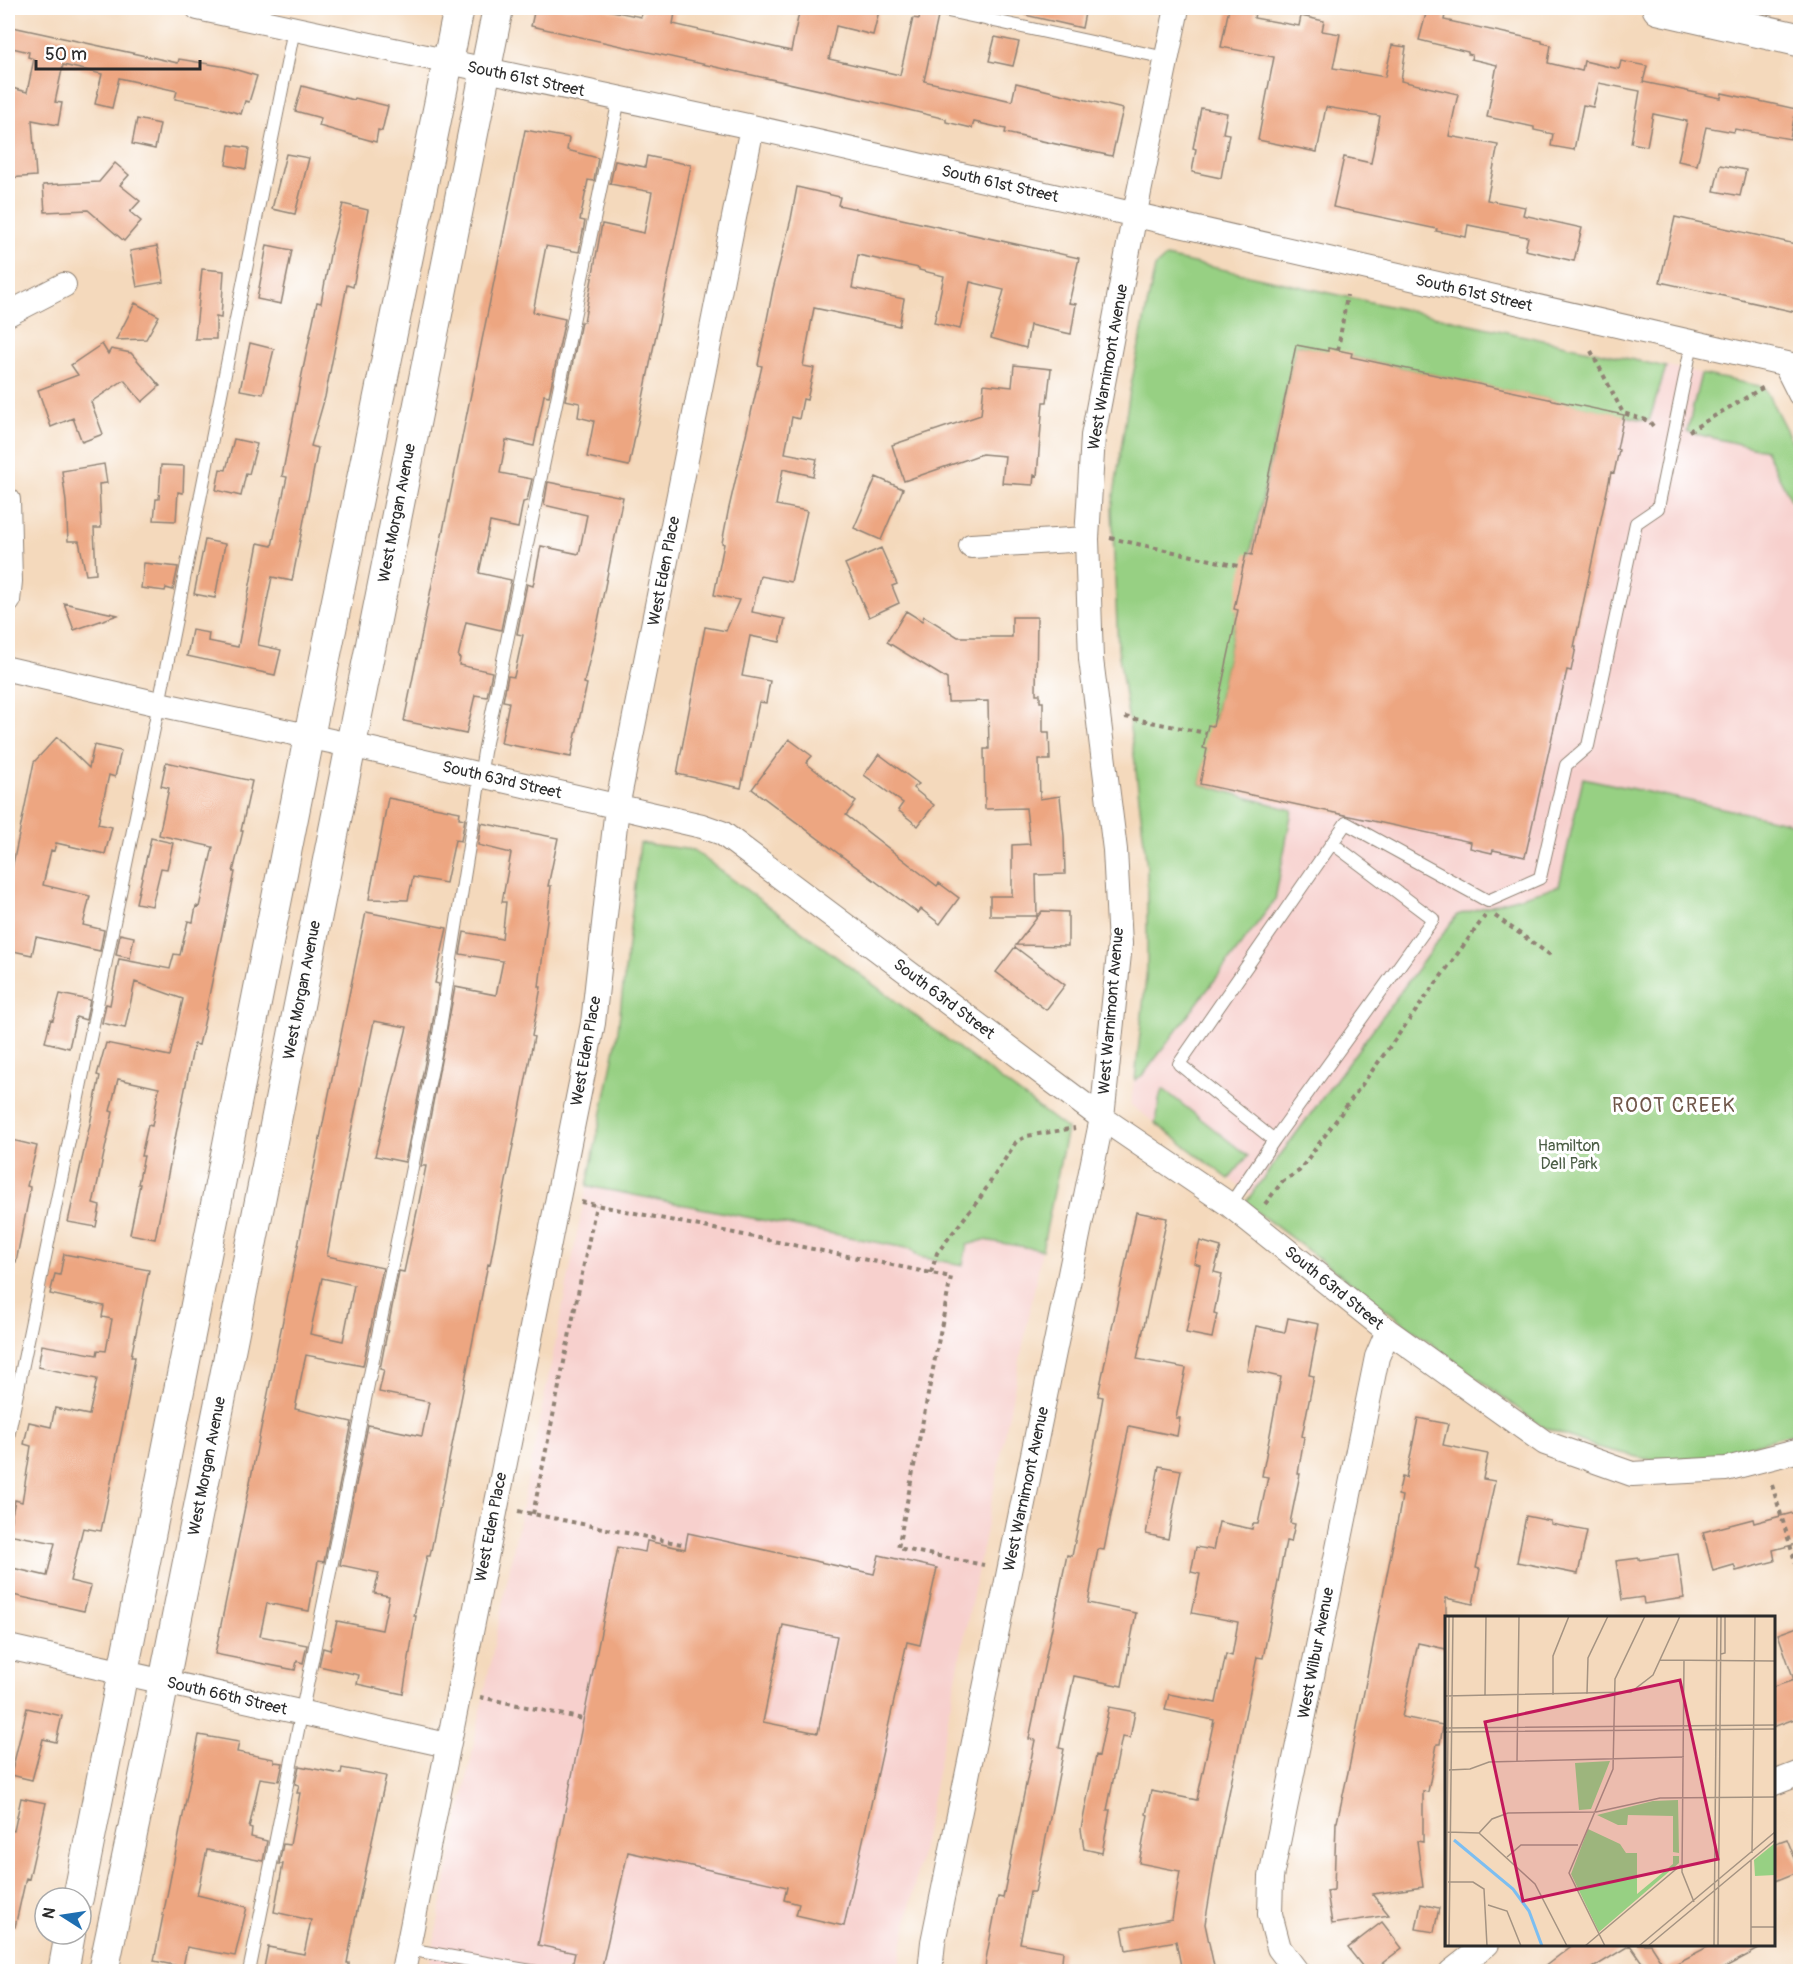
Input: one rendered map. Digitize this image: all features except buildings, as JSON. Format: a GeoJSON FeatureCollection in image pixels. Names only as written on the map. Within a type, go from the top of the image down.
{"type":"FeatureCollection","features":[{"type":"Feature","properties":{"kind":"main road"},"geometry":{"type":"LineString","coordinates":[[1659,8],[1800,40]]}},
{"type":"Feature","properties":{"kind":"street","name":"South 61st Street"},"geometry":{"type":"LineString","coordinates":[[198,8],[752,127],[1793,366]]}},
{"type":"Feature","properties":{"kind":"street"},"geometry":{"type":"LineString","coordinates":[[80,1886],[309,736],[459,8]]}},
{"type":"Feature","properties":{"kind":"street","name":"West Morgan Avenue"},"geometry":{"type":"LineString","coordinates":[[103,1971],[164,1682],[498,8]]}},
{"type":"Feature","properties":{"kind":"street","name":"West Warnimont Avenue"},"geometry":{"type":"LineString","coordinates":[[930,1971],[933,1942],[1102,1118],[1120,944],[1115,850],[1091,659],[1099,538],[1094,436],[1135,215],[1177,8]]}},
{"type":"Feature","properties":{"kind":"street","name":"West Eden Place"},"geometry":{"type":"LineString","coordinates":[[405,1960],[593,1023],[617,807],[752,127]]}},
{"type":"Feature","properties":{"kind":"street"},"geometry":{"type":"LineString","coordinates":[[8,314],[64,285]]}},
{"type":"Feature","properties":{"kind":"street"},"geometry":{"type":"LineString","coordinates":[[1793,366],[1800,394]]}},
{"type":"Feature","properties":{"kind":"street"},"geometry":{"type":"LineString","coordinates":[[8,500],[10,581],[8,601]]}},
{"type":"Feature","properties":{"kind":"street"},"geometry":{"type":"LineString","coordinates":[[971,546],[1099,538]]}},
{"type":"Feature","properties":{"kind":"street","name":"South 63rd Street"},"geometry":{"type":"LineString","coordinates":[[8,669],[351,745],[702,826],[722,833],[1102,1118],[1230,1205],[1388,1331],[1545,1443],[1632,1474],[1726,1469],[1800,1450]]}},
{"type":"Feature","properties":{"kind":"street"},"geometry":{"type":"LineString","coordinates":[[216,1208],[256,1216]]}},
{"type":"Feature","properties":{"kind":"street","name":"West Wilbur Avenue"},"geometry":{"type":"LineString","coordinates":[[1297,1971],[1279,1948],[1270,1914],[1271,1877],[1377,1357],[1388,1331]]}},
{"type":"Feature","properties":{"kind":"street","name":"South 66th Street"},"geometry":{"type":"LineString","coordinates":[[8,1647],[447,1745]]}},
{"type":"Feature","properties":{"kind":"street"},"geometry":{"type":"LineString","coordinates":[[1775,1782],[1800,1773]]}},
{"type":"Feature","properties":{"kind":"street"},"geometry":{"type":"LineString","coordinates":[[63,1971],[68,1946]]}},
{"type":"Feature","properties":{"kind":"street"},"geometry":{"type":"LineString","coordinates":[[1451,1971],[1484,1946]]}},
{"type":"Feature","properties":{"kind":"lane"},"geometry":{"type":"LineString","coordinates":[[934,8],[1166,58]]}},
{"type":"Feature","properties":{"kind":"lane"},"geometry":{"type":"LineString","coordinates":[[8,1437],[159,704],[294,28]]}},
{"type":"Feature","properties":{"kind":"lane"},"geometry":{"type":"LineString","coordinates":[[249,1971],[439,1034],[480,775],[619,99]]}},
{"type":"Feature","properties":{"kind":"lane"},"geometry":{"type":"LineString","coordinates":[[1274,1140],[1179,1064],[1346,823],[1488,902],[1540,878],[1566,765],[1588,746],[1636,523],[1658,508],[1692,343]]}},
{"type":"Feature","properties":{"kind":"lane"},"geometry":{"type":"LineString","coordinates":[[1230,1205],[1433,919],[1332,843]]}},
{"type":"Feature","properties":{"kind":"lane"},"geometry":{"type":"LineString","coordinates":[[405,1960],[537,1971]]}},
{"type":"Feature","properties":{"kind":"path"},"geometry":{"type":"LineString","coordinates":[[1338,350],[1347,295]]}},
{"type":"Feature","properties":{"kind":"path"},"geometry":{"type":"LineString","coordinates":[[1591,351],[1623,413],[1649,421],[1653,426]]}},
{"type":"Feature","properties":{"kind":"path"},"geometry":{"type":"LineString","coordinates":[[1686,433],[1764,387]]}},
{"type":"Feature","properties":{"kind":"path"},"geometry":{"type":"LineString","coordinates":[[1099,538],[1243,567]]}},
{"type":"Feature","properties":{"kind":"path"},"geometry":{"type":"LineString","coordinates":[[1125,717],[1206,734]]}},
{"type":"Feature","properties":{"kind":"path"},"geometry":{"type":"LineString","coordinates":[[1262,1208],[1282,1182],[1299,1171],[1488,912],[1553,957]]}},
{"type":"Feature","properties":{"kind":"path"},"geometry":{"type":"LineString","coordinates":[[931,1273],[937,1253],[981,1198],[1017,1142],[1027,1136],[1075,1128]]}},
{"type":"Feature","properties":{"kind":"path"},"geometry":{"type":"LineString","coordinates":[[581,1202],[951,1277],[898,1548],[984,1565]]}},
{"type":"Feature","properties":{"kind":"path"},"geometry":{"type":"LineString","coordinates":[[533,1514],[596,1205]]}},
{"type":"Feature","properties":{"kind":"path"},"geometry":{"type":"LineString","coordinates":[[1772,1485],[1800,1578]]}},
{"type":"Feature","properties":{"kind":"path"},"geometry":{"type":"LineString","coordinates":[[518,1511],[686,1545]]}},
{"type":"Feature","properties":{"kind":"path"},"geometry":{"type":"LineString","coordinates":[[480,1697],[583,1719]]}},
{"type":"Feature","properties":{"kind":"shaded area"},"geometry":{"type":"Polygon","coordinates":[[[1166,257],[1764,387],[1800,457],[1800,825],[1583,778],[1559,886],[1457,916],[1251,1195],[1131,1105],[1147,968],[1147,869],[1135,762],[1118,649],[1112,508],[1130,390],[1155,267],[1166,257]]]}},
{"type":"Feature","properties":{"kind":"shaded area"},"geometry":{"type":"Polygon","coordinates":[[[587,1186],[911,1249],[919,1257],[963,1265],[967,1245],[984,1240],[1042,1250],[899,1971],[428,1972],[587,1186]]]}},
{"type":"Feature","properties":{"kind":"green space"},"geometry":{"type":"Polygon","coordinates":[[[1166,257],[1666,367],[1649,421],[1296,345],[1200,784],[1292,810],[1275,900],[1144,1074],[1135,1080],[1147,968],[1147,869],[1135,762],[1118,649],[1112,508],[1130,390],[1155,267],[1166,257]]]}},
{"type":"Feature","properties":{"kind":"green space"},"geometry":{"type":"Polygon","coordinates":[[[1701,374],[1764,387],[1800,457],[1800,517],[1765,450],[1687,432],[1701,374]]]}},
{"type":"Feature","properties":{"kind":"green space","name":"Hamilton Dell Park"},"geometry":{"type":"Polygon","coordinates":[[[1583,778],[1800,825],[1800,1432],[1700,1459],[1646,1459],[1596,1447],[1541,1426],[1245,1203],[1457,915],[1559,886],[1583,778]]]}},
{"type":"Feature","properties":{"kind":"green space"},"geometry":{"type":"Polygon","coordinates":[[[640,843],[693,850],[1067,1129],[1042,1250],[984,1240],[967,1245],[963,1265],[919,1257],[911,1249],[587,1186],[617,1038],[640,843]]]}},
{"type":"Feature","properties":{"kind":"green space"},"geometry":{"type":"Polygon","coordinates":[[[1163,1089],[1248,1156],[1229,1179],[1155,1123],[1163,1089]]]}},
{"type":"Feature","properties":{"kind":"district","name":"ROOT CREEK"},"geometry":{"type":"Point","coordinates":[1674,1105]}}]}
